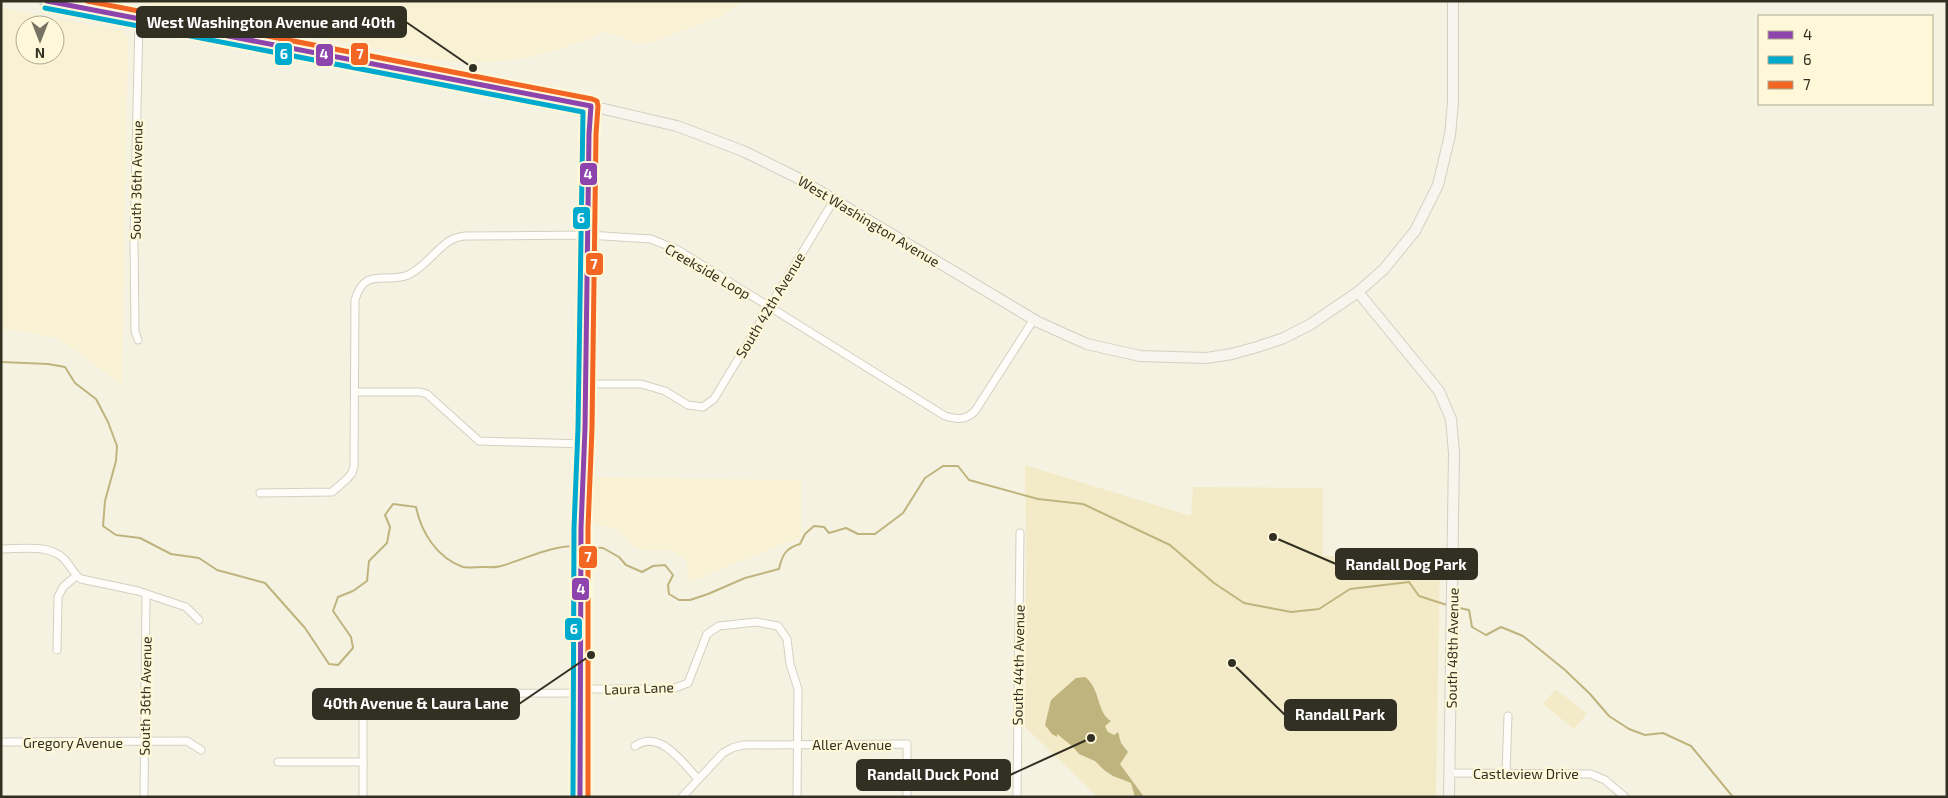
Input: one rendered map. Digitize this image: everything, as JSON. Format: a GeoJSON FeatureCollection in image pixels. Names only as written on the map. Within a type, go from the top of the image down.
{"type":"FeatureCollection","features":[{"type":"Feature","properties":{"kind":"main road","name":"West Washington Avenue"},"geometry":{"type":"LineString","coordinates":[[46,1],[541,95],[677,126],[743,151],[796,177],[1034,319],[1087,344],[1140,356],[1206,358],[1232,354],[1284,338],[1311,324],[1358,292],[1384,268],[1415,231],[1438,185],[1450,135],[1452,102],[1452,1]]}},
{"type":"Feature","properties":{"kind":"main road"},"geometry":{"type":"LineString","coordinates":[[580,797],[581,528],[585,444],[589,134],[591,106]]}},
{"type":"Feature","properties":{"kind":"main road","name":"South 48th Avenue"},"geometry":{"type":"LineString","coordinates":[[1358,292],[1439,391],[1451,419],[1454,453],[1449,797]]}},
{"type":"Feature","properties":{"kind":"street","name":"South 36th Avenue"},"geometry":{"type":"LineString","coordinates":[[138,340],[135,331],[134,239],[139,20]]}},
{"type":"Feature","properties":{"kind":"street","name":"South 42th Avenue"},"geometry":{"type":"LineString","coordinates":[[586,384],[642,384],[664,391],[688,405],[703,407],[714,399],[834,200]]}},
{"type":"Feature","properties":{"kind":"street","name":"Creekside Loop"},"geometry":{"type":"LineString","coordinates":[[260,493],[332,492],[352,473],[354,466],[355,300],[358,290],[373,277],[408,275],[420,268],[452,239],[464,236],[588,235],[651,239],[664,244],[945,416],[954,419],[964,419],[976,411],[1034,319]]}},
{"type":"Feature","properties":{"kind":"street"},"geometry":{"type":"LineString","coordinates":[[355,392],[420,392],[427,394],[479,441],[585,444]]}},
{"type":"Feature","properties":{"kind":"street","name":"South 44th Avenue"},"geometry":{"type":"LineString","coordinates":[[1017,797],[1020,533]]}},
{"type":"Feature","properties":{"kind":"street"},"geometry":{"type":"LineString","coordinates":[[1,549],[40,549],[53,552],[64,558],[76,576],[90,582],[138,591],[186,607],[199,620]]}},
{"type":"Feature","properties":{"kind":"street"},"geometry":{"type":"LineString","coordinates":[[57,650],[58,597],[63,587],[76,576]]}},
{"type":"Feature","properties":{"kind":"street","name":"South 36th Avenue"},"geometry":{"type":"LineString","coordinates":[[144,797],[146,595]]}},
{"type":"Feature","properties":{"kind":"street","name":"Laura Lane"},"geometry":{"type":"LineString","coordinates":[[580,692],[593,689],[672,689],[688,684],[707,634],[719,626],[756,622],[778,626],[787,639],[790,664],[798,689],[797,743]]}},
{"type":"Feature","properties":{"kind":"street"},"geometry":{"type":"LineString","coordinates":[[363,797],[363,714],[365,701],[377,694],[580,692]]}},
{"type":"Feature","properties":{"kind":"street"},"geometry":{"type":"LineString","coordinates":[[1506,773],[1508,716]]}},
{"type":"Feature","properties":{"kind":"street"},"geometry":{"type":"LineString","coordinates":[[635,746],[643,740],[656,741],[669,749],[698,779]]}},
{"type":"Feature","properties":{"kind":"street","name":"Gregory Avenue"},"geometry":{"type":"LineString","coordinates":[[1,742],[188,741],[201,750]]}},
{"type":"Feature","properties":{"kind":"street"},"geometry":{"type":"LineString","coordinates":[[797,743],[797,797]]}},
{"type":"Feature","properties":{"kind":"street","name":"Aller Avenue"},"geometry":{"type":"LineString","coordinates":[[682,797],[724,753],[732,748],[743,745],[797,743],[908,744],[906,797]]}},
{"type":"Feature","properties":{"kind":"street"},"geometry":{"type":"LineString","coordinates":[[278,762],[363,762]]}},
{"type":"Feature","properties":{"kind":"street","name":"Castleview Drive"},"geometry":{"type":"LineString","coordinates":[[1450,773],[1592,774],[1605,780],[1625,797]]}},
{"type":"Feature","properties":{"kind":"shaded area"},"geometry":{"type":"Polygon","coordinates":[[[129,1],[745,1],[722,16],[653,42],[638,44],[604,31],[589,39],[558,50],[527,58],[494,62],[461,62],[429,59],[129,1]]]}},
{"type":"Feature","properties":{"kind":"shaded area"},"geometry":{"type":"Polygon","coordinates":[[[1,8],[38,15],[15,15],[15,65],[65,65],[65,20],[124,31],[128,38],[122,384],[58,339],[30,332],[1,329],[1,8]]]}},
{"type":"Feature","properties":{"kind":"shaded area"},"geometry":{"type":"Polygon","coordinates":[[[1025,465],[1191,516],[1193,487],[1323,488],[1323,556],[1440,555],[1436,797],[1098,797],[1025,727],[1025,465]]]}},
{"type":"Feature","properties":{"kind":"shaded area"},"geometry":{"type":"Polygon","coordinates":[[[593,477],[801,480],[801,537],[690,582],[686,561],[672,551],[641,550],[631,545],[618,530],[594,524],[593,477]]]}},
{"type":"Feature","properties":{"kind":"shaded area"},"geometry":{"type":"Polygon","coordinates":[[[1085,677],[1094,688],[1103,712],[1111,721],[1105,726],[1108,732],[1114,735],[1118,732],[1121,743],[1128,752],[1120,764],[1144,797],[1135,797],[1131,783],[1113,776],[1095,761],[1079,754],[1057,734],[1057,737],[1052,734],[1045,725],[1051,700],[1076,678],[1085,677]]]}},
{"type":"Feature","properties":{"kind":"shaded area"},"geometry":{"type":"Polygon","coordinates":[[[1556,689],[1587,714],[1574,729],[1543,704],[1556,689]]]}},
{"type":"Feature","properties":{"kind":"waterway"},"geometry":{"type":"LineString","coordinates":[[1,362],[48,364],[65,367],[75,383],[96,399],[108,422],[117,446],[116,461],[105,501],[103,526],[116,535],[140,538],[171,554],[199,558],[217,570],[265,583],[305,628],[329,664],[338,665],[353,648],[351,637],[333,611],[338,597],[353,591],[367,581],[369,561],[387,543],[390,527],[385,515],[393,504],[416,507],[426,535],[438,551],[463,567],[499,567],[548,550],[578,546]]}},
{"type":"Feature","properties":{"kind":"waterway"},"geometry":{"type":"LineString","coordinates":[[585,547],[603,548],[619,557],[626,565],[642,572],[653,566],[665,565],[673,575],[668,585],[669,594],[679,600],[690,600],[745,578],[779,569],[785,553],[800,544],[805,534],[814,526],[824,527],[829,533],[846,528],[858,534],[875,534],[903,513],[925,478],[943,466],[958,466],[969,480],[1038,499],[1083,504],[1170,545],[1214,583],[1244,603],[1291,612],[1319,609],[1350,589],[1409,582],[1419,596],[1447,605]]}},
{"type":"Feature","properties":{"kind":"waterway"},"geometry":{"type":"LineString","coordinates":[[1454,607],[1469,610],[1472,627],[1486,635],[1501,627],[1523,636],[1565,670],[1609,716],[1629,729],[1645,735],[1663,733],[1691,746],[1733,797]]}},
{"type":"Feature","properties":{"kind":"transit line","name":"4"},"geometry":{"type":"LineString","coordinates":[[47,1],[591,106],[585,428],[581,528],[580,797]]}},
{"type":"Feature","properties":{"kind":"transit line","name":"7"},"geometry":{"type":"LineString","coordinates":[[87,1],[597,101],[592,428],[588,528],[588,797]]}},
{"type":"Feature","properties":{"kind":"transit line","name":"6"},"geometry":{"type":"LineString","coordinates":[[45,8],[583,112],[578,428],[574,528],[573,797]]}},
{"type":"Feature","properties":{"kind":"place","name":"West Washington Avenue and 40th"},"geometry":{"type":"Point","coordinates":[473,68]}},
{"type":"Feature","properties":{"kind":"place","name":"Randall Dog Park"},"geometry":{"type":"Point","coordinates":[1273,537]}},
{"type":"Feature","properties":{"kind":"place","name":"40th Avenue & Laura Lane"},"geometry":{"type":"Point","coordinates":[591,655]}},
{"type":"Feature","properties":{"kind":"place","name":"Randall Park"},"geometry":{"type":"Point","coordinates":[1232,663]}},
{"type":"Feature","properties":{"kind":"place","name":"Randall Duck Pond"},"geometry":{"type":"Point","coordinates":[1091,738]}}]}
